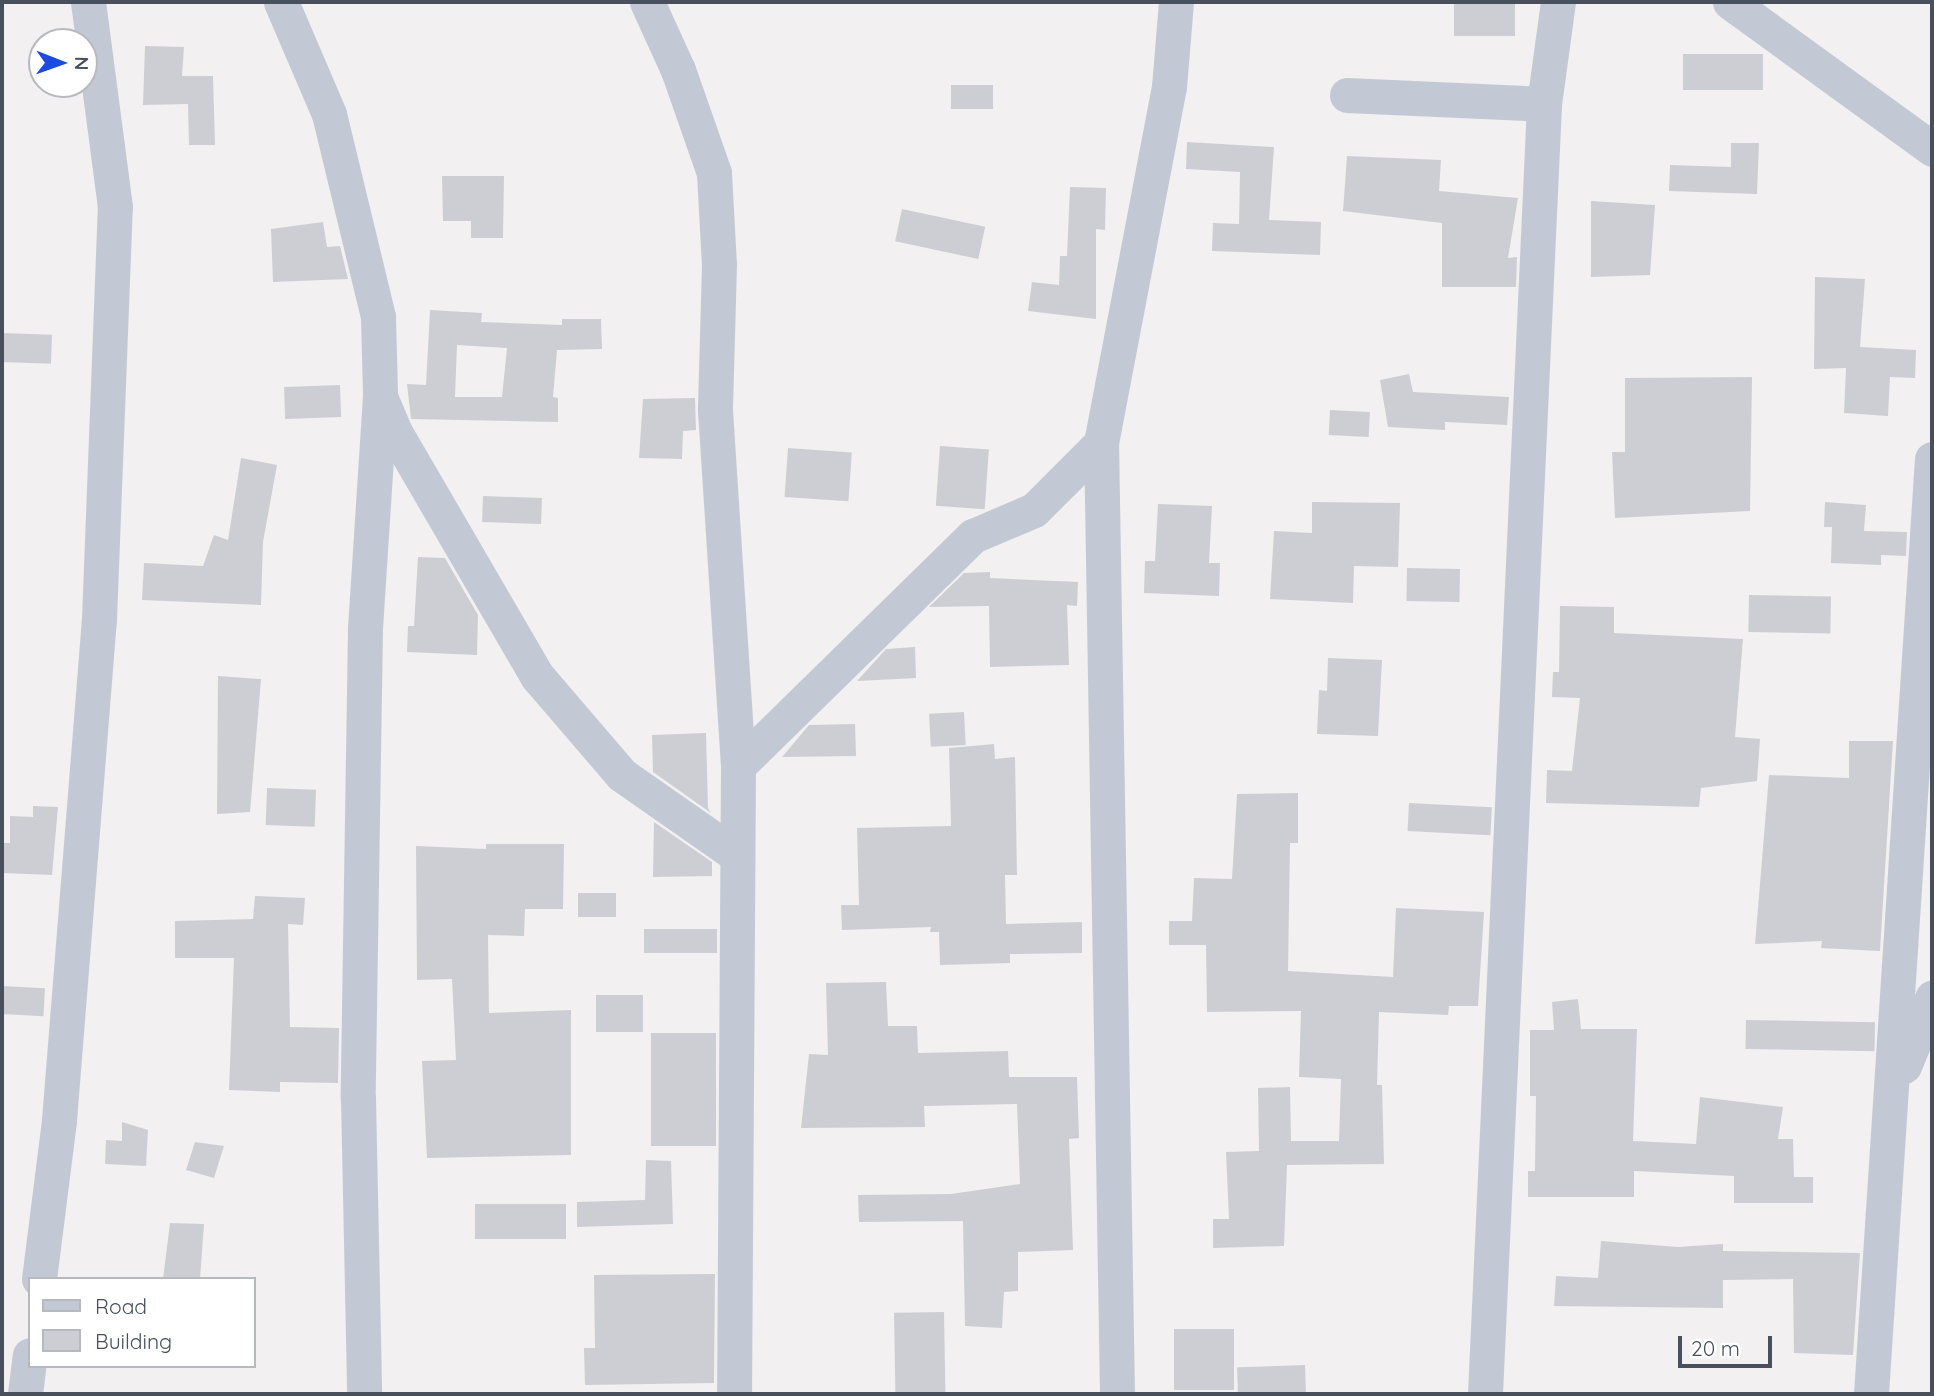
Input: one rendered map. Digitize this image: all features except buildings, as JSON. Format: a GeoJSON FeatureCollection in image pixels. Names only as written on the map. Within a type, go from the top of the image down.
{"type":"FeatureCollection","features":[{"type":"Feature","properties":{"kind":"street"},"geometry":{"type":"LineString","coordinates":[[39,1277],[60,1120],[99,619],[115,207],[89,2]]}},
{"type":"Feature","properties":{"kind":"street"},"geometry":{"type":"LineString","coordinates":[[281,2],[329,114],[378,317],[380,396],[365,642],[358,1098],[364,1394]]}},
{"type":"Feature","properties":{"kind":"street"},"geometry":{"type":"LineString","coordinates":[[647,2],[678,70],[714,173],[719,264],[715,410],[738,766],[734,853],[734,1394]]}},
{"type":"Feature","properties":{"kind":"street"},"geometry":{"type":"LineString","coordinates":[[1116,1394],[1101,443],[1169,87],[1176,2]]}},
{"type":"Feature","properties":{"kind":"street"},"geometry":{"type":"LineString","coordinates":[[1485,1394],[1544,104],[1558,2]]}},
{"type":"Feature","properties":{"kind":"street"},"geometry":{"type":"LineString","coordinates":[[1730,2],[1932,149]]}},
{"type":"Feature","properties":{"kind":"street"},"geometry":{"type":"LineString","coordinates":[[1347,95],[1544,104]]}},
{"type":"Feature","properties":{"kind":"street"},"geometry":{"type":"LineString","coordinates":[[380,396],[395,432],[537,676],[622,775],[734,853]]}},
{"type":"Feature","properties":{"kind":"street"},"geometry":{"type":"LineString","coordinates":[[738,766],[973,536],[1034,510],[1101,443]]}},
{"type":"Feature","properties":{"kind":"street"},"geometry":{"type":"LineString","coordinates":[[1871,1394],[1932,459]]}},
{"type":"Feature","properties":{"kind":"street"},"geometry":{"type":"LineString","coordinates":[[1892,1097],[1932,998]]}},
{"type":"Feature","properties":{"kind":"street"},"geometry":{"type":"LineString","coordinates":[[25,1394],[28,1368]]}}]}
